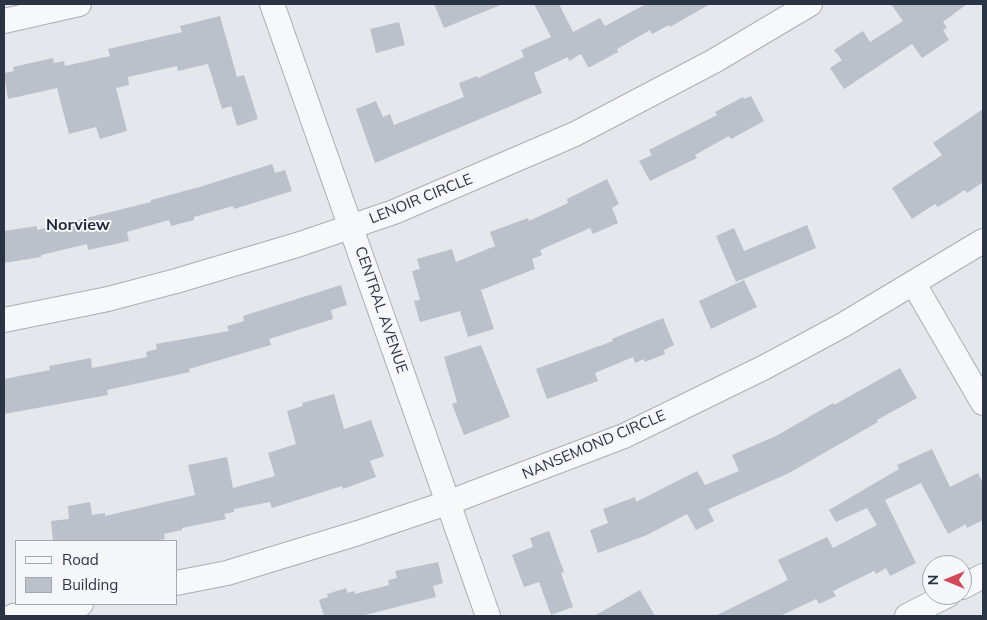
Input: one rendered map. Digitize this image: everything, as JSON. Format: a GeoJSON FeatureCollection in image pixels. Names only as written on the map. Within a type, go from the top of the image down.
{"type":"FeatureCollection","features":[{"type":"Feature","properties":{"kind":"street"},"geometry":{"type":"LineString","coordinates":[[4,21],[79,4]]}},
{"type":"Feature","properties":{"kind":"street","name":"CENTRAL AVENUE"},"geometry":{"type":"LineString","coordinates":[[272,4],[353,226],[402,374],[450,502],[488,616]]}},
{"type":"Feature","properties":{"kind":"street","name":"LENOIR CIRCLE"},"geometry":{"type":"LineString","coordinates":[[4,320],[108,299],[176,281],[394,212],[575,134],[714,61],[810,4]]}},
{"type":"Feature","properties":{"kind":"street","name":"NANSEMOND CIRCLE"},"geometry":{"type":"LineString","coordinates":[[178,583],[236,570],[358,533],[450,502],[624,436],[765,367],[914,284],[983,241]]}},
{"type":"Feature","properties":{"kind":"street"},"geometry":{"type":"LineString","coordinates":[[914,284],[983,403]]}},
{"type":"Feature","properties":{"kind":"street"},"geometry":{"type":"LineString","coordinates":[[12,616],[75,605]]}},
{"type":"Feature","properties":{"kind":"street"},"geometry":{"type":"LineString","coordinates":[[907,616],[928,605]]}},
{"type":"Feature","properties":{"kind":"building"},"geometry":{"type":"Polygon","coordinates":[[[434,4],[503,4],[444,28],[434,4]]]}},
{"type":"Feature","properties":{"kind":"building"},"geometry":{"type":"Polygon","coordinates":[[[534,4],[559,4],[573,32],[600,18],[605,26],[646,4],[710,4],[670,27],[669,25],[652,34],[650,30],[617,49],[618,52],[590,67],[588,67],[581,54],[569,61],[568,57],[534,73],[542,93],[375,163],[356,109],[376,101],[383,117],[390,114],[394,125],[464,97],[459,83],[477,76],[478,78],[524,57],[521,50],[551,37],[534,4]]]}},
{"type":"Feature","properties":{"kind":"building"},"geometry":{"type":"Polygon","coordinates":[[[891,4],[967,4],[943,22],[947,28],[943,30],[949,40],[922,58],[912,44],[844,89],[830,68],[842,60],[834,50],[863,31],[870,42],[903,21],[891,4]]]}},
{"type":"Feature","properties":{"kind":"building"},"geometry":{"type":"Polygon","coordinates":[[[220,16],[237,77],[244,75],[258,119],[237,126],[231,106],[222,109],[208,64],[178,71],[177,66],[128,77],[129,85],[116,88],[127,131],[100,139],[96,127],[69,134],[57,88],[8,99],[4,73],[14,71],[13,67],[53,58],[54,63],[64,61],[65,66],[110,56],[108,49],[182,32],[180,26],[220,16]]]}},
{"type":"Feature","properties":{"kind":"building"},"geometry":{"type":"Polygon","coordinates":[[[399,22],[405,45],[376,53],[370,29],[399,22]]]}},
{"type":"Feature","properties":{"kind":"building"},"geometry":{"type":"Polygon","coordinates":[[[751,96],[764,121],[731,139],[729,136],[695,155],[697,158],[650,181],[639,161],[652,155],[649,150],[717,115],[715,112],[743,97],[744,99],[751,96]]]}},
{"type":"Feature","properties":{"kind":"building"},"geometry":{"type":"Polygon","coordinates":[[[983,109],[983,182],[967,193],[965,190],[938,207],[935,204],[912,219],[892,188],[942,155],[933,143],[983,109]]]}},
{"type":"Feature","properties":{"kind":"building"},"geometry":{"type":"Polygon","coordinates":[[[272,164],[275,173],[285,170],[292,191],[234,209],[233,206],[194,217],[194,220],[171,226],[169,220],[127,232],[129,241],[88,250],[87,244],[41,255],[41,257],[4,263],[4,231],[37,226],[37,230],[151,202],[151,200],[272,164]]]}},
{"type":"Feature","properties":{"kind":"building"},"geometry":{"type":"Polygon","coordinates":[[[607,179],[619,204],[612,208],[618,223],[593,234],[590,228],[540,250],[542,255],[532,259],[535,269],[481,290],[494,329],[468,337],[460,311],[420,322],[414,301],[420,300],[412,271],[420,269],[417,259],[452,249],[456,262],[495,246],[490,232],[528,218],[529,221],[568,203],[567,199],[607,179]]]}},
{"type":"Feature","properties":{"kind":"building"},"geometry":{"type":"Polygon","coordinates":[[[807,225],[816,248],[736,282],[716,236],[734,228],[744,251],[807,225]]]}},
{"type":"Feature","properties":{"kind":"building"},"geometry":{"type":"Polygon","coordinates":[[[744,280],[757,307],[711,329],[699,301],[744,280]]]}},
{"type":"Feature","properties":{"kind":"building"},"geometry":{"type":"Polygon","coordinates":[[[341,285],[347,305],[331,310],[333,319],[269,339],[271,345],[189,369],[190,372],[107,390],[108,395],[4,414],[4,379],[50,370],[49,366],[91,358],[92,368],[147,357],[146,352],[157,349],[156,344],[229,331],[227,326],[244,321],[243,316],[341,285]]]}},
{"type":"Feature","properties":{"kind":"building"},"geometry":{"type":"Polygon","coordinates":[[[663,318],[674,345],[664,350],[665,354],[645,362],[644,359],[635,363],[633,357],[595,373],[598,381],[547,399],[536,369],[613,341],[612,339],[663,318]]]}},
{"type":"Feature","properties":{"kind":"building"},"geometry":{"type":"Polygon","coordinates":[[[481,345],[510,417],[464,435],[452,404],[457,402],[444,357],[481,345]]]}},
{"type":"Feature","properties":{"kind":"building"},"geometry":{"type":"Polygon","coordinates":[[[900,368],[917,398],[877,420],[878,422],[789,473],[708,509],[714,521],[696,530],[687,514],[647,535],[598,553],[590,530],[608,523],[603,509],[635,497],[636,502],[697,471],[705,485],[739,471],[732,455],[776,436],[833,403],[834,405],[900,368]]]}},
{"type":"Feature","properties":{"kind":"building"},"geometry":{"type":"Polygon","coordinates":[[[334,394],[344,429],[371,420],[384,456],[370,461],[376,477],[343,489],[342,486],[272,508],[270,502],[234,509],[234,512],[224,514],[226,519],[182,528],[182,530],[164,534],[165,539],[160,540],[53,540],[51,521],[69,519],[68,506],[90,502],[92,515],[105,513],[105,516],[195,495],[188,465],[227,457],[233,488],[275,476],[268,453],[296,444],[287,411],[303,406],[302,403],[334,394]]]}},
{"type":"Feature","properties":{"kind":"building"},"geometry":{"type":"Polygon","coordinates":[[[932,449],[950,487],[978,473],[983,483],[983,520],[967,528],[966,524],[948,534],[921,483],[885,500],[916,563],[890,576],[886,568],[876,574],[874,571],[833,591],[836,596],[819,604],[816,599],[780,616],[715,616],[788,580],[778,560],[827,537],[833,548],[877,525],[867,508],[836,522],[829,510],[899,469],[897,465],[932,449]]]}},
{"type":"Feature","properties":{"kind":"building"},"geometry":{"type":"Polygon","coordinates":[[[549,531],[564,572],[561,573],[573,607],[551,615],[539,582],[524,587],[512,555],[533,547],[530,538],[549,531]]]}},
{"type":"Feature","properties":{"kind":"building"},"geometry":{"type":"Polygon","coordinates":[[[438,562],[443,583],[433,586],[436,597],[361,616],[324,616],[319,600],[328,597],[327,594],[346,588],[348,593],[354,591],[355,594],[389,585],[388,580],[397,578],[395,571],[438,562]]]}},
{"type":"Feature","properties":{"kind":"building"},"geometry":{"type":"Polygon","coordinates":[[[640,590],[655,616],[594,616],[640,590]]]}},
{"type":"Feature","properties":{"kind":"district","name":"Norview"},"geometry":{"type":"Point","coordinates":[78,225]}}]}
